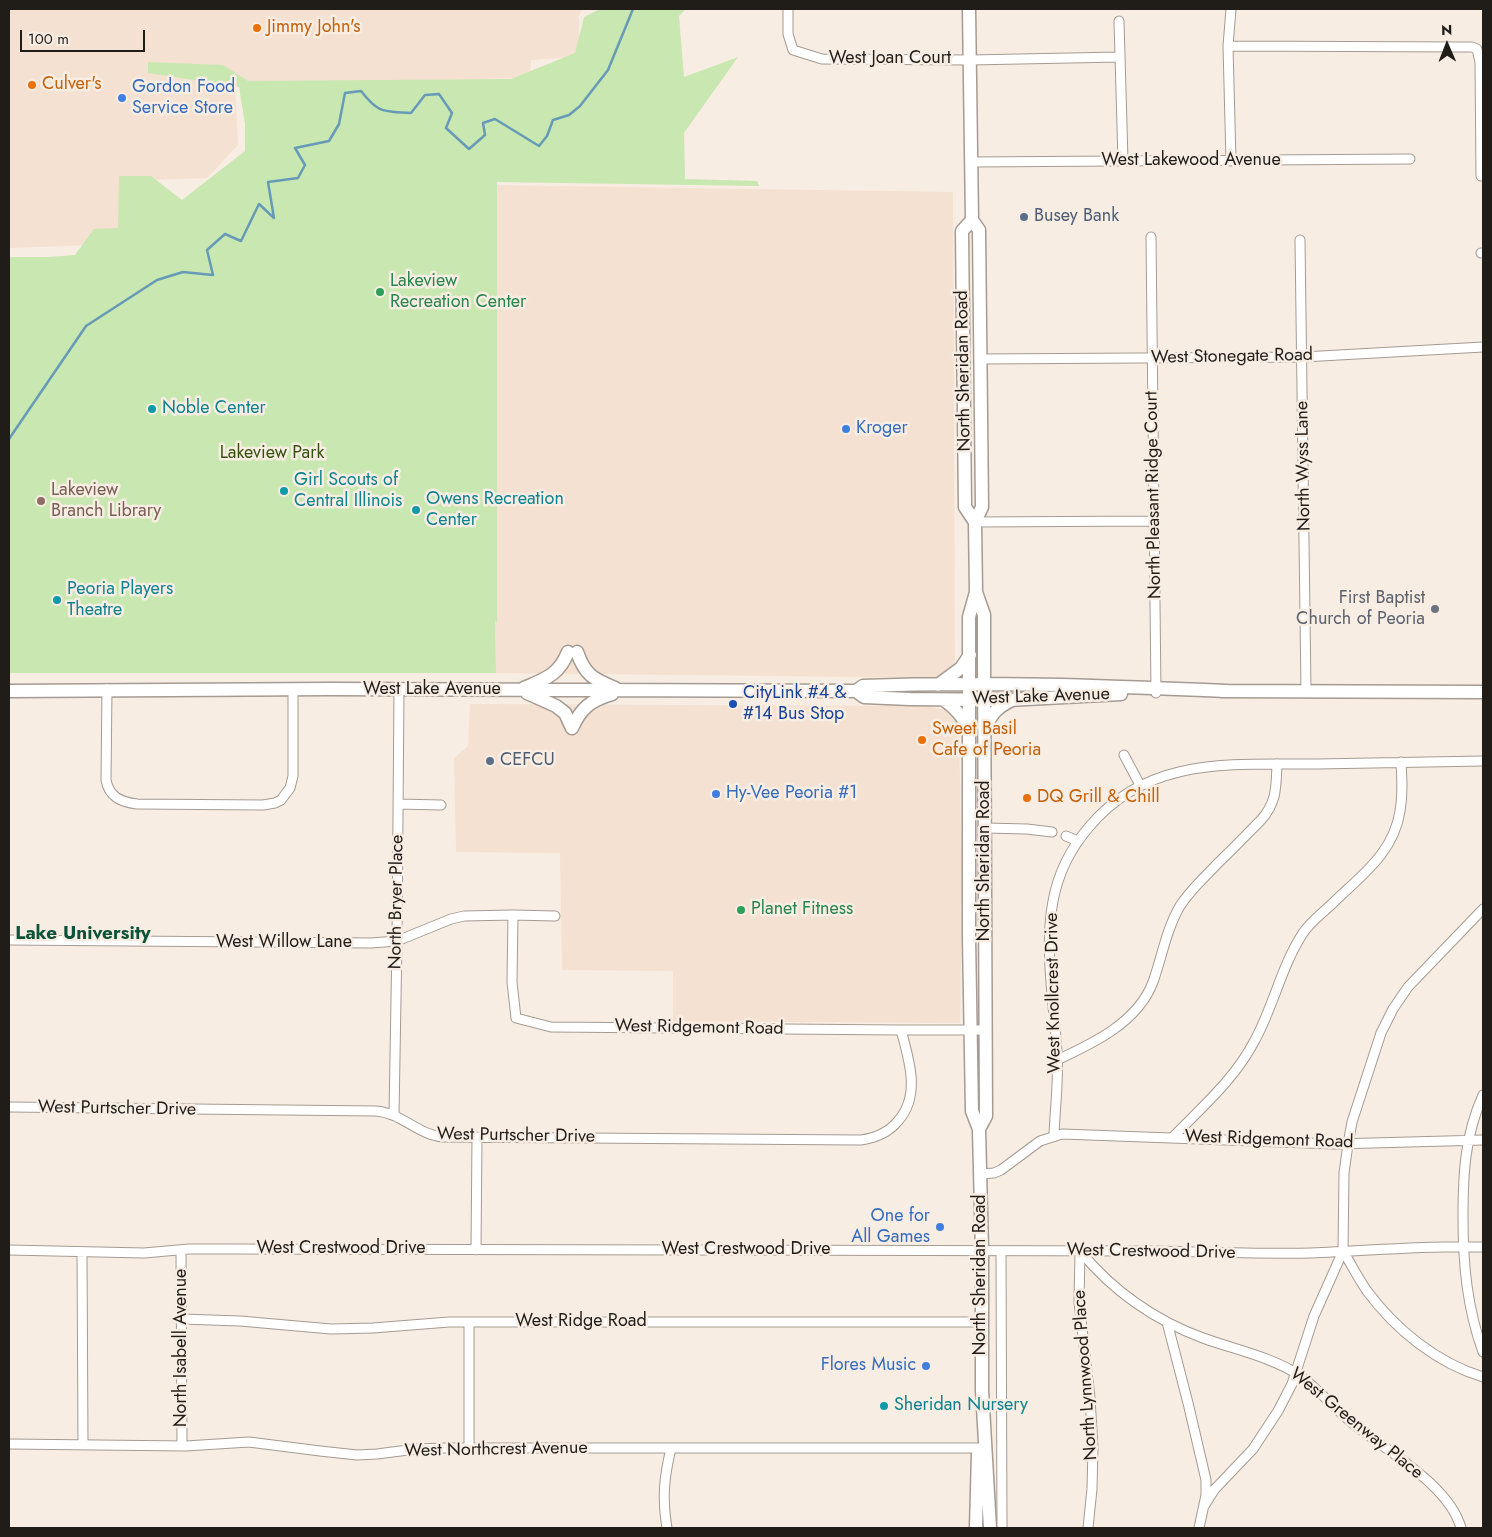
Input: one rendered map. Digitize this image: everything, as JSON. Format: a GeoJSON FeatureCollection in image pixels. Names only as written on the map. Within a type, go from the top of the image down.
{"type":"FeatureCollection","features":[{"type":"Feature","properties":{"kind":"main road","name":"North Sheridan Road"},"geometry":{"type":"LineString","coordinates":[[969,9],[972,220],[979,230],[982,507],[975,522],[976,592],[969,617],[970,1030],[972,1111],[979,1129],[982,1251],[981,1448],[976,1528]]}},
{"type":"Feature","properties":{"kind":"main road","name":"North Sheridan Road"},"geometry":{"type":"LineString","coordinates":[[972,220],[962,231],[965,507],[975,522]]}},
{"type":"Feature","properties":{"kind":"main road"},"geometry":{"type":"LineString","coordinates":[[980,323],[974,343],[964,357],[972,370],[973,382],[980,397]]}},
{"type":"Feature","properties":{"kind":"main road","name":"North Sheridan Road"},"geometry":{"type":"LineString","coordinates":[[976,592],[984,615],[986,879],[986,1116],[979,1129]]}},
{"type":"Feature","properties":{"kind":"main road"},"geometry":{"type":"LineString","coordinates":[[520,690],[559,670],[573,652],[586,673],[602,683],[622,691]]}},
{"type":"Feature","properties":{"kind":"main road"},"geometry":{"type":"LineString","coordinates":[[938,685],[961,668],[970,654]]}},
{"type":"Feature","properties":{"kind":"main road"},"geometry":{"type":"LineString","coordinates":[[984,656],[990,669],[1010,684]]}},
{"type":"Feature","properties":{"kind":"main road","name":"West Lake Avenue"},"geometry":{"type":"LineString","coordinates":[[9,691],[399,689],[856,691],[863,686],[1010,684],[1156,691],[1483,692]]}},
{"type":"Feature","properties":{"kind":"main road"},"geometry":{"type":"LineString","coordinates":[[520,690],[556,706],[565,713],[572,728],[577,716],[587,705],[601,697],[622,691]]}},
{"type":"Feature","properties":{"kind":"main road","name":"West Lake Avenue"},"geometry":{"type":"LineString","coordinates":[[856,691],[864,697],[1012,700],[1156,691]]}},
{"type":"Feature","properties":{"kind":"main road"},"geometry":{"type":"LineString","coordinates":[[944,700],[959,712],[970,729]]}},
{"type":"Feature","properties":{"kind":"main road"},"geometry":{"type":"LineString","coordinates":[[985,729],[990,716],[1000,706],[1012,700]]}},
{"type":"Feature","properties":{"kind":"main road"},"geometry":{"type":"LineString","coordinates":[[970,790],[976,803],[979,826],[985,828]]}},
{"type":"Feature","properties":{"kind":"main road"},"geometry":{"type":"LineString","coordinates":[[969,938],[974,935],[978,925],[979,900],[986,879]]}},
{"type":"Feature","properties":{"kind":"main road"},"geometry":{"type":"LineString","coordinates":[[969,938],[975,941],[977,946],[979,972],[986,993]]}},
{"type":"Feature","properties":{"kind":"main road","name":"North Sheridan Road"},"geometry":{"type":"LineString","coordinates":[[981,1448],[990,1528]]}},
{"type":"Feature","properties":{"kind":"street","name":"West Joan Court"},"geometry":{"type":"LineString","coordinates":[[788,9],[788,34],[794,50],[822,59],[970,60]]}},
{"type":"Feature","properties":{"kind":"street"},"geometry":{"type":"LineString","coordinates":[[1231,9],[1228,46],[1231,161]]}},
{"type":"Feature","properties":{"kind":"street"},"geometry":{"type":"LineString","coordinates":[[1119,21],[1123,161]]}},
{"type":"Feature","properties":{"kind":"street"},"geometry":{"type":"LineString","coordinates":[[1228,46],[1472,47],[1477,49],[1480,62],[1481,176]]}},
{"type":"Feature","properties":{"kind":"street"},"geometry":{"type":"LineString","coordinates":[[970,60],[1120,57]]}},
{"type":"Feature","properties":{"kind":"street","name":"West Lakewood Avenue"},"geometry":{"type":"LineString","coordinates":[[971,162],[1410,159]]}},
{"type":"Feature","properties":{"kind":"street","name":"North Pleasant Ridge Court"},"geometry":{"type":"LineString","coordinates":[[1151,237],[1156,691]]}},
{"type":"Feature","properties":{"kind":"street","name":"North Wyss Lane"},"geometry":{"type":"LineString","coordinates":[[1300,240],[1306,692]]}},
{"type":"Feature","properties":{"kind":"street","name":"West Stonegate Road"},"geometry":{"type":"LineString","coordinates":[[980,359],[1303,357],[1483,347]]}},
{"type":"Feature","properties":{"kind":"street"},"geometry":{"type":"LineString","coordinates":[[975,522],[1154,521]]}},
{"type":"Feature","properties":{"kind":"street"},"geometry":{"type":"LineString","coordinates":[[107,689],[106,780],[108,788],[115,797],[124,802],[137,804],[263,805],[279,801],[287,794],[291,786],[293,768],[293,689]]}},
{"type":"Feature","properties":{"kind":"street","name":"North Bryer Place"},"geometry":{"type":"LineString","coordinates":[[394,1115],[399,689]]}},
{"type":"Feature","properties":{"kind":"street"},"geometry":{"type":"LineString","coordinates":[[1124,755],[1140,785]]}},
{"type":"Feature","properties":{"kind":"street","name":"West Knollcrest Drive"},"geometry":{"type":"LineString","coordinates":[[1054,1135],[1057,1060],[1050,960],[1050,920],[1058,881],[1065,863],[1078,841],[1101,814],[1140,785],[1170,773],[1196,768],[1277,764],[1483,761]]}},
{"type":"Feature","properties":{"kind":"street"},"geometry":{"type":"LineString","coordinates":[[1172,1138],[1220,1090],[1251,1048],[1286,965],[1304,931],[1370,868],[1387,848],[1395,831],[1400,813],[1402,794],[1401,762]]}},
{"type":"Feature","properties":{"kind":"street"},"geometry":{"type":"LineString","coordinates":[[1057,1060],[1119,1026],[1143,1001],[1153,980],[1170,928],[1183,902],[1194,888],[1262,820],[1270,808],[1276,792],[1277,764]]}},
{"type":"Feature","properties":{"kind":"street"},"geometry":{"type":"LineString","coordinates":[[398,804],[441,805]]}},
{"type":"Feature","properties":{"kind":"street"},"geometry":{"type":"LineString","coordinates":[[985,828],[1027,828],[1052,832]]}},
{"type":"Feature","properties":{"kind":"street"},"geometry":{"type":"LineString","coordinates":[[1066,836],[1078,841]]}},
{"type":"Feature","properties":{"kind":"street"},"geometry":{"type":"LineString","coordinates":[[1204,1506],[1214,1490],[1252,1449],[1269,1427],[1296,1372],[1314,1316],[1344,1251],[1344,1173],[1352,1122],[1377,1045],[1393,1009],[1415,979],[1483,909]]}},
{"type":"Feature","properties":{"kind":"street","name":"West Ridgemont Road"},"geometry":{"type":"LineString","coordinates":[[513,915],[512,982],[516,1018],[551,1027],[986,1030]]}},
{"type":"Feature","properties":{"kind":"street","name":"West Willow Lane"},"geometry":{"type":"LineString","coordinates":[[9,940],[371,943],[397,941],[458,917],[555,916]]}},
{"type":"Feature","properties":{"kind":"street","name":"West Purtscher Drive"},"geometry":{"type":"LineString","coordinates":[[9,1108],[376,1111],[394,1115],[432,1136],[477,1138],[867,1139],[879,1135],[894,1126],[908,1106],[912,1082],[902,1030]]}},
{"type":"Feature","properties":{"kind":"street"},"geometry":{"type":"LineString","coordinates":[[1483,1095],[1473,1120],[1468,1140],[1463,1185],[1463,1246],[1467,1294],[1483,1352]]}},
{"type":"Feature","properties":{"kind":"street"},"geometry":{"type":"LineString","coordinates":[[980,1174],[1001,1170],[1040,1141],[1054,1135]]}},
{"type":"Feature","properties":{"kind":"street","name":"West Ridgemont Road"},"geometry":{"type":"LineString","coordinates":[[1054,1135],[1348,1144],[1483,1140]]}},
{"type":"Feature","properties":{"kind":"street"},"geometry":{"type":"LineString","coordinates":[[476,1250],[477,1138]]}},
{"type":"Feature","properties":{"kind":"street","name":"West Crestwood Drive"},"geometry":{"type":"LineString","coordinates":[[9,1250],[144,1253],[181,1250],[476,1250],[1080,1251],[1260,1254],[1414,1247],[1483,1247]]}},
{"type":"Feature","properties":{"kind":"street","name":"North Isabell Avenue"},"geometry":{"type":"LineString","coordinates":[[181,1250],[182,1446]]}},
{"type":"Feature","properties":{"kind":"street"},"geometry":{"type":"LineString","coordinates":[[1001,1251],[1002,1528]]}},
{"type":"Feature","properties":{"kind":"street","name":"West Greenway Place"},"geometry":{"type":"LineString","coordinates":[[1080,1251],[1092,1266],[1117,1290],[1167,1322],[1203,1338],[1264,1358],[1296,1372],[1349,1420],[1415,1470],[1434,1488],[1456,1516],[1461,1528]]}},
{"type":"Feature","properties":{"kind":"street","name":"North Lynnwood Place"},"geometry":{"type":"LineString","coordinates":[[1080,1251],[1079,1302],[1093,1447],[1092,1489],[1088,1528]]}},
{"type":"Feature","properties":{"kind":"street"},"geometry":{"type":"LineString","coordinates":[[1344,1251],[1365,1288],[1409,1335],[1446,1362],[1483,1377]]}},
{"type":"Feature","properties":{"kind":"street"},"geometry":{"type":"LineString","coordinates":[[82,1252],[83,1445]]}},
{"type":"Feature","properties":{"kind":"street","name":"West Ridge Road"},"geometry":{"type":"LineString","coordinates":[[181,1320],[240,1321],[331,1329],[449,1322],[982,1322]]}},
{"type":"Feature","properties":{"kind":"street"},"geometry":{"type":"LineString","coordinates":[[469,1322],[469,1448]]}},
{"type":"Feature","properties":{"kind":"street"},"geometry":{"type":"LineString","coordinates":[[1167,1322],[1205,1473],[1207,1492],[1199,1528]]}},
{"type":"Feature","properties":{"kind":"street","name":"West Northcrest Avenue"},"geometry":{"type":"LineString","coordinates":[[9,1444],[182,1446],[249,1442],[357,1454],[469,1448],[981,1448]]}},
{"type":"Feature","properties":{"kind":"street"},"geometry":{"type":"LineString","coordinates":[[667,1526],[664,1511],[664,1485],[671,1448]]}},
{"type":"Feature","properties":{"kind":"shaded area"},"geometry":{"type":"Polygon","coordinates":[[[9,9],[583,9],[579,15],[579,57],[531,60],[530,78],[235,83],[238,145],[207,178],[122,181],[123,244],[9,248],[9,9]]]}},
{"type":"Feature","properties":{"kind":"shaded area"},"geometry":{"type":"Polygon","coordinates":[[[487,185],[953,192],[955,678],[496,673],[487,185]]]}},
{"type":"Feature","properties":{"kind":"shaded area"},"geometry":{"type":"Polygon","coordinates":[[[470,704],[926,706],[947,710],[956,721],[959,738],[962,873],[960,1023],[673,1021],[673,971],[562,970],[560,853],[456,852],[454,758],[468,746],[470,704]]]}},
{"type":"Feature","properties":{"kind":"green space","name":"Lakeview Park"},"geometry":{"type":"Polygon","coordinates":[[[600,9],[686,9],[679,16],[684,77],[738,57],[684,133],[685,179],[757,181],[759,186],[497,182],[496,673],[9,673],[9,257],[75,255],[94,229],[118,228],[119,176],[151,176],[182,200],[245,151],[245,124],[239,87],[148,73],[148,62],[223,65],[248,81],[511,79],[575,53],[584,17],[600,9]]]}},
{"type":"Feature","properties":{"kind":"waterway"},"geometry":{"type":"LineString","coordinates":[[9,439],[86,326],[157,280],[183,272],[213,275],[207,250],[225,234],[241,241],[259,204],[274,218],[268,182],[298,178],[305,165],[295,148],[329,141],[339,124],[345,93],[361,91],[377,108],[411,113],[425,95],[439,94],[452,113],[446,128],[469,149],[485,135],[483,123],[495,119],[539,146],[547,136],[553,120],[569,115],[580,106],[608,70],[633,9]]}},
{"type":"Feature","properties":{"kind":"place","name":"Jimmy John's"},"geometry":{"type":"Point","coordinates":[257,28]}},
{"type":"Feature","properties":{"kind":"place","name":"Culver's"},"geometry":{"type":"Point","coordinates":[32,85]}},
{"type":"Feature","properties":{"kind":"place","name":"Gordon Food Service Store"},"geometry":{"type":"Point","coordinates":[122,98]}},
{"type":"Feature","properties":{"kind":"place","name":"Busey Bank"},"geometry":{"type":"Point","coordinates":[1024,217]}},
{"type":"Feature","properties":{"kind":"place","name":"Lakeview Recreation Center"},"geometry":{"type":"Point","coordinates":[380,292]}},
{"type":"Feature","properties":{"kind":"place","name":"Noble Center"},"geometry":{"type":"Point","coordinates":[152,409]}},
{"type":"Feature","properties":{"kind":"place","name":"Kroger"},"geometry":{"type":"Point","coordinates":[846,429]}},
{"type":"Feature","properties":{"kind":"place","name":"Girl Scouts of Central Illinois"},"geometry":{"type":"Point","coordinates":[284,491]}},
{"type":"Feature","properties":{"kind":"place","name":"Lakeview Branch Library"},"geometry":{"type":"Point","coordinates":[41,501]}},
{"type":"Feature","properties":{"kind":"place","name":"Owens Recreation Center"},"geometry":{"type":"Point","coordinates":[416,510]}},
{"type":"Feature","properties":{"kind":"place","name":"Peoria Players Theatre"},"geometry":{"type":"Point","coordinates":[57,600]}},
{"type":"Feature","properties":{"kind":"place","name":"First Baptist Church of Peoria"},"geometry":{"type":"Point","coordinates":[1435,609]}},
{"type":"Feature","properties":{"kind":"place","name":"CityLink #4 & #14 Bus Stop"},"geometry":{"type":"Point","coordinates":[733,704]}},
{"type":"Feature","properties":{"kind":"place","name":"Sweet Basil Cafe of Peoria"},"geometry":{"type":"Point","coordinates":[922,740]}},
{"type":"Feature","properties":{"kind":"place","name":"CEFCU"},"geometry":{"type":"Point","coordinates":[490,761]}},
{"type":"Feature","properties":{"kind":"place","name":"Hy-Vee Peoria #1"},"geometry":{"type":"Point","coordinates":[716,794]}},
{"type":"Feature","properties":{"kind":"place","name":"DQ Grill & Chill"},"geometry":{"type":"Point","coordinates":[1027,798]}},
{"type":"Feature","properties":{"kind":"place","name":"Planet Fitness"},"geometry":{"type":"Point","coordinates":[741,910]}},
{"type":"Feature","properties":{"kind":"place","name":"One for All Games"},"geometry":{"type":"Point","coordinates":[940,1227]}},
{"type":"Feature","properties":{"kind":"place","name":"Flores Music"},"geometry":{"type":"Point","coordinates":[926,1366]}},
{"type":"Feature","properties":{"kind":"place","name":"Sheridan Nursery"},"geometry":{"type":"Point","coordinates":[884,1406]}},
{"type":"Feature","properties":{"kind":"district","name":"Lake University"},"geometry":{"type":"Point","coordinates":[83,934]}}]}
